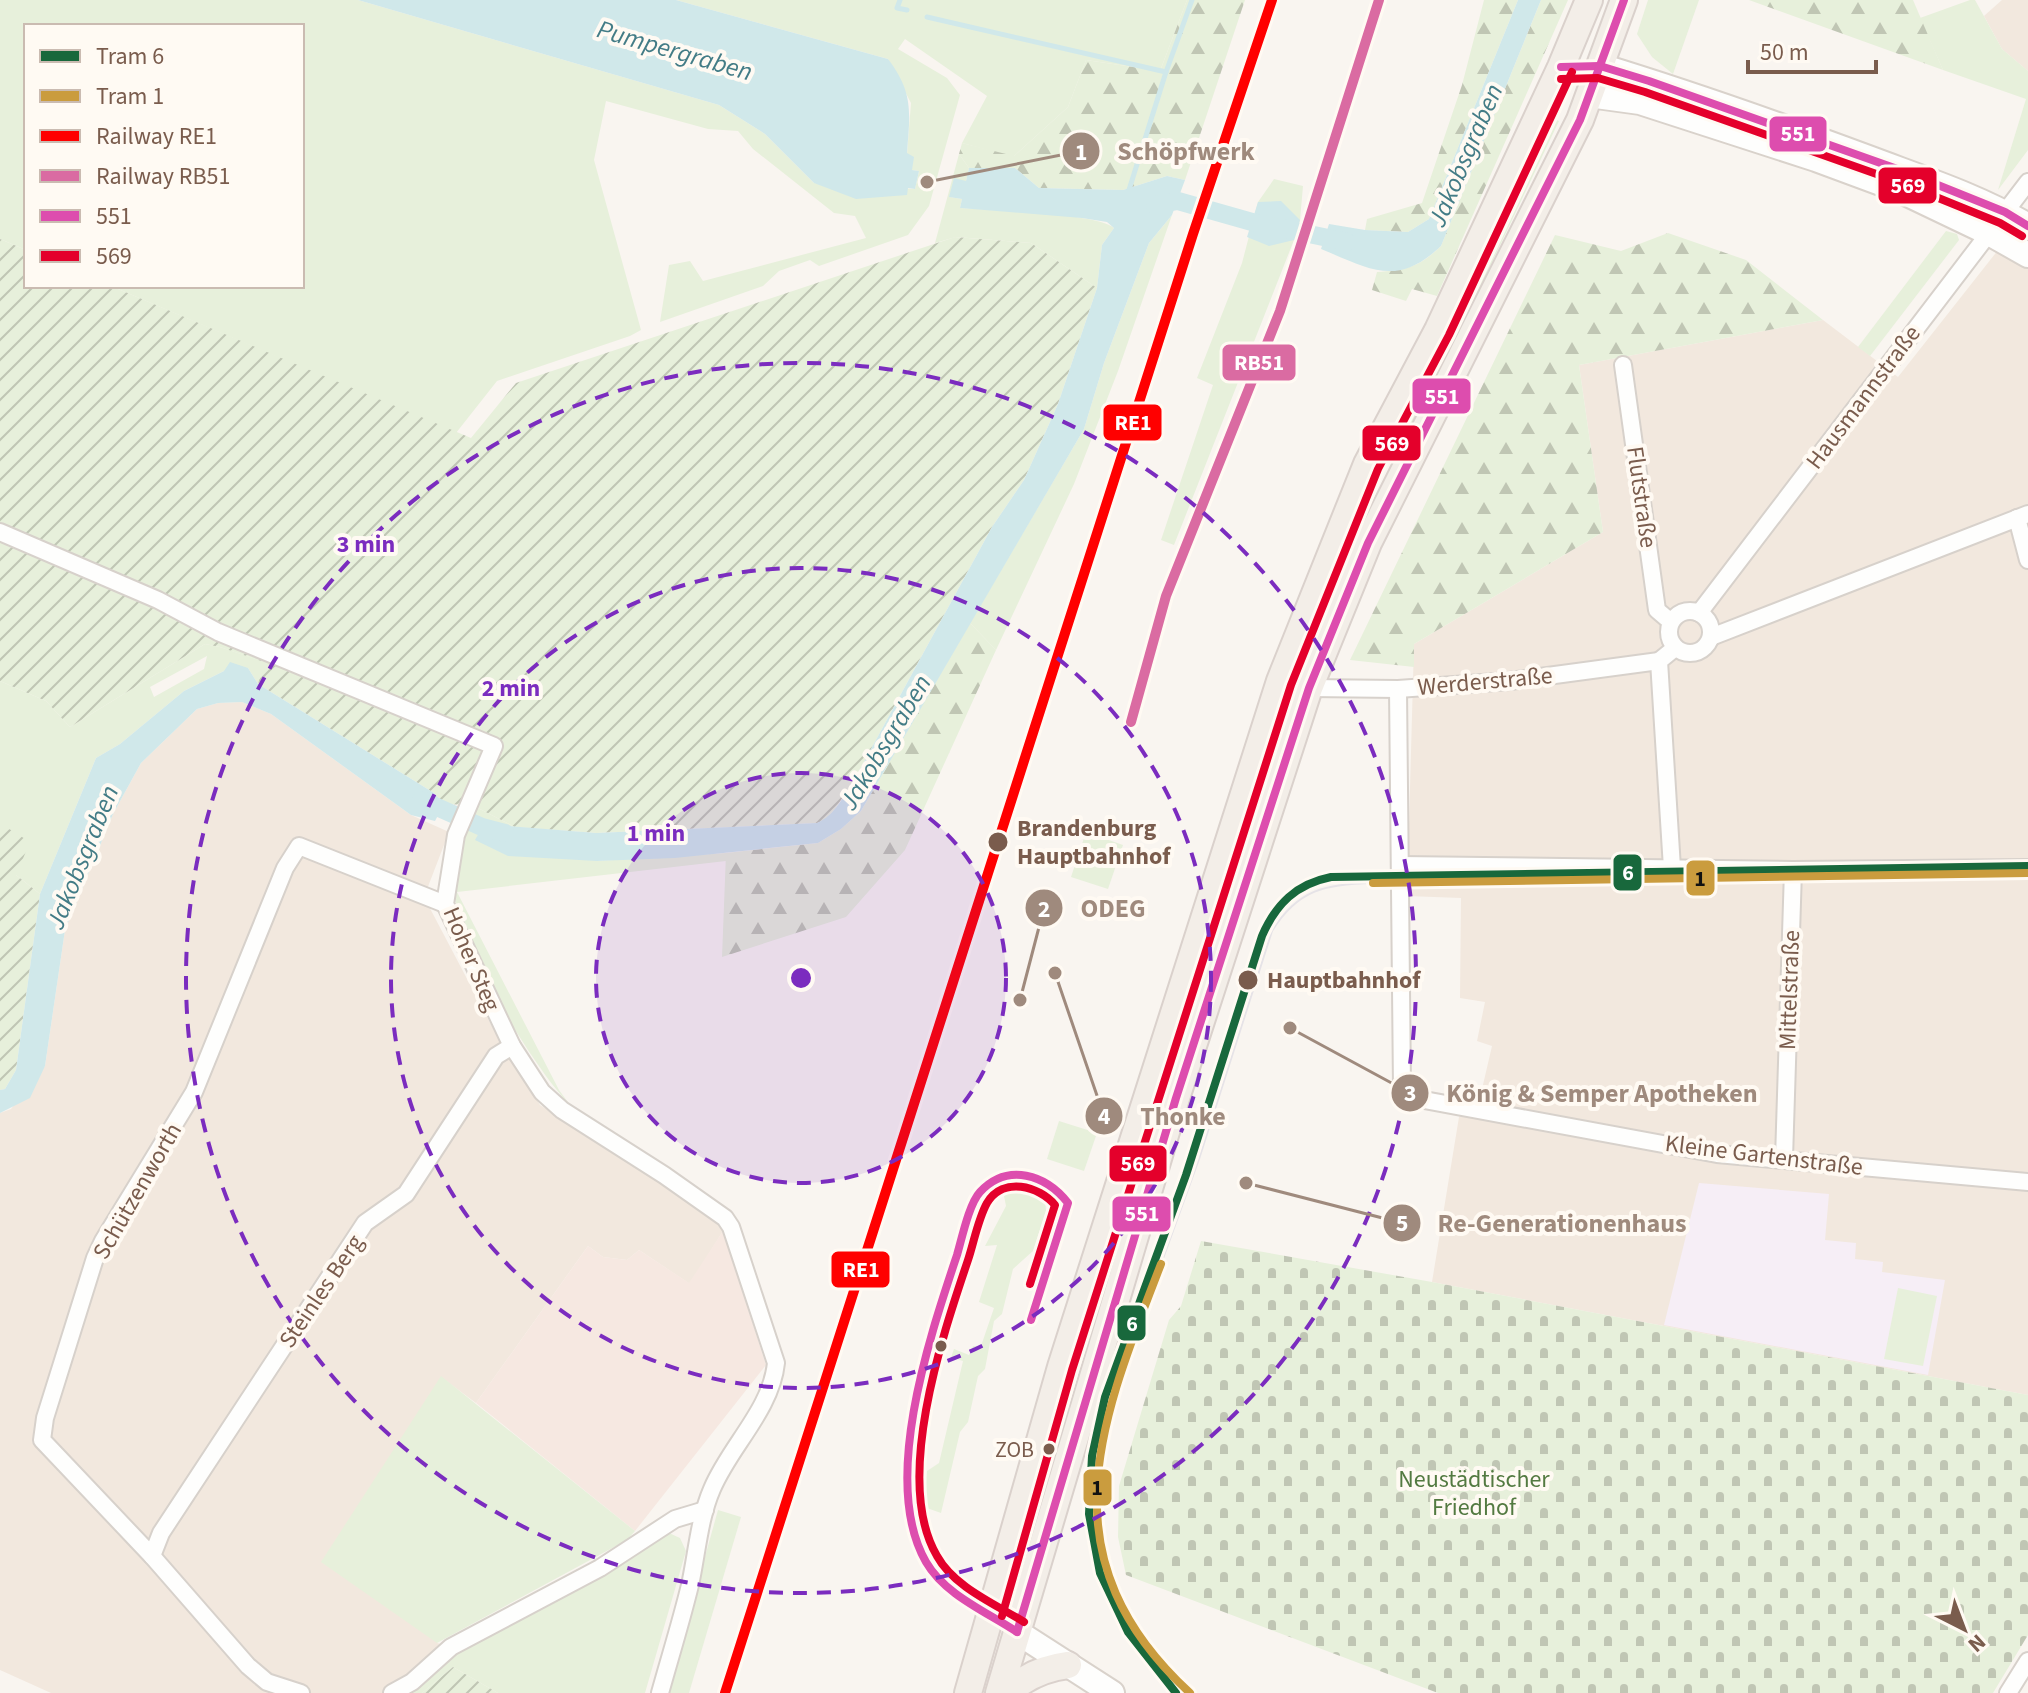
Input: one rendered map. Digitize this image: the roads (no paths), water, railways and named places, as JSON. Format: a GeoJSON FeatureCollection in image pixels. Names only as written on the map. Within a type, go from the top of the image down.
{"type":"FeatureCollection","features":[{"type":"Feature","properties":{"kind":"main road"},"geometry":{"type":"LineString","coordinates":[[968,1693],[1061,1367],[1280,681],[1367,464],[1438,330],[1561,67],[1589,0]]}},
{"type":"Feature","properties":{"kind":"main road"},"geometry":{"type":"LineString","coordinates":[[999,1693],[1180,1086],[1309,688],[1368,543],[1580,120],[1624,0]]}},
{"type":"Feature","properties":{"kind":"main road"},"geometry":{"type":"LineString","coordinates":[[1561,67],[1600,66]]}},
{"type":"Feature","properties":{"kind":"main road"},"geometry":{"type":"LineString","coordinates":[[1561,67],[1589,95]]}},
{"type":"Feature","properties":{"kind":"main road"},"geometry":{"type":"LineString","coordinates":[[1367,464],[1400,480]]}},
{"type":"Feature","properties":{"kind":"main road"},"geometry":{"type":"LineString","coordinates":[[1280,681],[1309,688]]}},
{"type":"Feature","properties":{"kind":"main road"},"geometry":{"type":"LineString","coordinates":[[990,1613],[1017,1632]]}},
{"type":"Feature","properties":{"kind":"main road"},"geometry":{"type":"LineString","coordinates":[[1008,1693],[1041,1670],[1068,1665]]}},
{"type":"Feature","properties":{"kind":"street"},"geometry":{"type":"LineString","coordinates":[[1600,66],[1774,123],[2005,212],[2028,226]]}},
{"type":"Feature","properties":{"kind":"street"},"geometry":{"type":"LineString","coordinates":[[1589,95],[1640,102],[1816,159],[1897,189],[2028,255]]}},
{"type":"Feature","properties":{"kind":"street","name":"Hausmannstraße"},"geometry":{"type":"LineString","coordinates":[[1699,613],[2028,182]]}},
{"type":"Feature","properties":{"kind":"street","name":"Flutstraße"},"geometry":{"type":"LineString","coordinates":[[1623,365],[1657,610],[1671,622]]}},
{"type":"Feature","properties":{"kind":"street"},"geometry":{"type":"LineString","coordinates":[[1711,637],[2023,516],[2028,560]]}},
{"type":"Feature","properties":{"kind":"street","name":"Hoher Steg"},"geometry":{"type":"LineString","coordinates":[[0,532],[158,600],[218,632],[494,746],[456,835],[445,904],[512,1046],[542,1092],[562,1110],[725,1218],[731,1227],[776,1363],[774,1378],[760,1409],[726,1461],[712,1489],[660,1693]]}},
{"type":"Feature","properties":{"kind":"street"},"geometry":{"type":"LineString","coordinates":[[1680,613],[1699,613],[1709,622],[1711,637],[1705,648],[1687,654],[1675,648],[1669,637],[1671,622],[1680,613]]}},
{"type":"Feature","properties":{"kind":"street"},"geometry":{"type":"LineString","coordinates":[[1672,868],[1659,661],[1675,648]]}},
{"type":"Feature","properties":{"kind":"street","name":"Werderstraße"},"geometry":{"type":"LineString","coordinates":[[1309,688],[1398,689],[1510,681],[1659,661]]}},
{"type":"Feature","properties":{"kind":"street"},"geometry":{"type":"LineString","coordinates":[[1398,689],[1400,865],[1793,870],[2028,868]]}},
{"type":"Feature","properties":{"kind":"street","name":"Schützenworth"},"geometry":{"type":"LineString","coordinates":[[301,1693],[267,1682],[248,1666],[152,1556],[42,1440],[45,1418],[99,1250],[194,1092],[285,868],[299,846],[445,904]]}},
{"type":"Feature","properties":{"kind":"street","name":"Kleine Gartenstraße"},"geometry":{"type":"LineString","coordinates":[[1400,865],[1402,1088],[1408,1097],[1717,1154],[2028,1182]]}},
{"type":"Feature","properties":{"kind":"street","name":"Mittelstraße"},"geometry":{"type":"LineString","coordinates":[[1784,1159],[1793,870]]}},
{"type":"Feature","properties":{"kind":"street","name":"Steinles Berg"},"geometry":{"type":"LineString","coordinates":[[152,1556],[161,1533],[365,1223],[406,1194],[496,1056],[512,1046]]}},
{"type":"Feature","properties":{"kind":"street"},"geometry":{"type":"LineString","coordinates":[[392,1693],[412,1682],[451,1647],[600,1568],[675,1519],[705,1510]]}},
{"type":"Feature","properties":{"kind":"street"},"geometry":{"type":"LineString","coordinates":[[1017,1632],[1112,1693]]}},
{"type":"Feature","properties":{"kind":"street"},"geometry":{"type":"LineString","coordinates":[[2008,1693],[2028,1661]]}},
{"type":"Feature","properties":{"kind":"water","name":"Pumpergraben"},"geometry":{"type":"Polygon","coordinates":[[[358,0],[676,0],[888,59],[906,93],[909,115],[907,153],[914,157],[912,170],[919,171],[915,189],[908,188],[907,195],[856,199],[814,183],[765,134],[719,105],[358,0]]]}},
{"type":"Feature","properties":{"kind":"water","name":"Jakobsgraben"},"geometry":{"type":"Polygon","coordinates":[[[1518,0],[1541,0],[1441,246],[1411,267],[1397,271],[1369,268],[1321,249],[1329,224],[1408,232],[1429,219],[1518,0]]]}},
{"type":"Feature","properties":{"kind":"water"},"geometry":{"type":"Polygon","coordinates":[[[969,168],[1015,168],[1039,188],[1123,190],[1167,176],[1185,180],[1172,215],[1149,243],[1104,363],[1084,429],[861,811],[841,829],[818,843],[675,858],[597,861],[508,856],[475,840],[484,824],[596,833],[817,823],[838,806],[992,527],[1024,480],[1058,404],[1097,288],[1102,245],[1114,228],[1107,222],[1082,218],[960,208],[962,199],[949,197],[954,178],[966,181],[969,168]]]}},
{"type":"Feature","properties":{"kind":"water"},"geometry":{"type":"Polygon","coordinates":[[[1281,201],[1300,220],[1294,240],[1269,246],[1247,237],[1258,202],[1281,201]]]}},
{"type":"Feature","properties":{"kind":"water"},"geometry":{"type":"Polygon","coordinates":[[[230,662],[248,668],[258,684],[434,793],[444,804],[435,821],[411,815],[271,714],[242,702],[218,703],[197,709],[141,763],[113,814],[65,930],[45,1066],[30,1098],[0,1113],[0,1090],[5,1089],[16,1070],[40,894],[96,758],[120,744],[184,691],[224,671],[230,662]]]}},
{"type":"Feature","properties":{"kind":"waterway"},"geometry":{"type":"LineString","coordinates":[[900,0],[897,8],[907,10]]}},
{"type":"Feature","properties":{"kind":"waterway"},"geometry":{"type":"LineString","coordinates":[[927,17],[1166,72],[1192,0]]}},
{"type":"Feature","properties":{"kind":"waterway"},"geometry":{"type":"LineString","coordinates":[[1128,193],[1166,72]]}},
{"type":"Feature","properties":{"kind":"waterway","name":"Jakobsgraben"},"geometry":{"type":"LineString","coordinates":[[1155,205],[1178,201],[1252,222],[1347,242]]}},
{"type":"Feature","properties":{"kind":"waterway","name":"Jakobsgraben"},"geometry":{"type":"LineString","coordinates":[[421,800],[482,827],[505,833]]}},
{"type":"Feature","properties":{"kind":"tram line","name":"6"},"geometry":{"type":"LineString","coordinates":[[1176,1693],[1128,1632],[1100,1573],[1089,1514],[1092,1456],[1105,1397],[1186,1175],[1262,936],[1274,914],[1289,897],[1307,885],[1331,877],[2028,866]]}},
{"type":"Feature","properties":{"kind":"tram line","name":"1"},"geometry":{"type":"LineString","coordinates":[[1373,883],[2028,873]]}},
{"type":"Feature","properties":{"kind":"tram line"},"geometry":{"type":"LineString","coordinates":[[1427,882],[1485,874]]}},
{"type":"Feature","properties":{"kind":"tram line"},"geometry":{"type":"LineString","coordinates":[[1161,1264],[1199,1159],[1272,931],[1292,906],[1315,892],[1341,885],[1373,883]]}},
{"type":"Feature","properties":{"kind":"tram line","name":"1"},"geometry":{"type":"LineString","coordinates":[[1161,1264],[1119,1379],[1104,1434],[1097,1488],[1100,1540],[1115,1591],[1144,1642],[1190,1693]]}},
{"type":"Feature","properties":{"kind":"rail line","name":"RE1"},"geometry":{"type":"LineString","coordinates":[[725,1693],[1193,234],[1272,0]]}},
{"type":"Feature","properties":{"kind":"rail line","name":"RB51"},"geometry":{"type":"LineString","coordinates":[[1131,722],[1166,596],[1280,311],[1379,0]]}},
{"type":"Feature","properties":{"kind":"place","name":"Schöpfwerk"},"geometry":{"type":"Point","coordinates":[927,182]}},
{"type":"Feature","properties":{"kind":"place","name":"Brandenburg Hauptbahnhof"},"geometry":{"type":"Point","coordinates":[998,842]}},
{"type":"Feature","properties":{"kind":"place","name":"Thonke"},"geometry":{"type":"Point","coordinates":[1055,973]}},
{"type":"Feature","properties":{"kind":"place","name":"Hauptbahnhof"},"geometry":{"type":"Point","coordinates":[1248,980]}},
{"type":"Feature","properties":{"kind":"place","name":"ODEG"},"geometry":{"type":"Point","coordinates":[1020,1000]}},
{"type":"Feature","properties":{"kind":"place","name":"König & Semper Apotheken"},"geometry":{"type":"Point","coordinates":[1290,1028]}},
{"type":"Feature","properties":{"kind":"place","name":"Re-Generationenhaus"},"geometry":{"type":"Point","coordinates":[1246,1183]}},
{"type":"Feature","properties":{"kind":"place","name":"ZOB"},"geometry":{"type":"Point","coordinates":[1049,1449]}},
{"type":"Feature","properties":{"kind":"park label","name":"Neustädtischer Friedhof"},"geometry":{"type":"Point","coordinates":[1474,1493]}}]}
